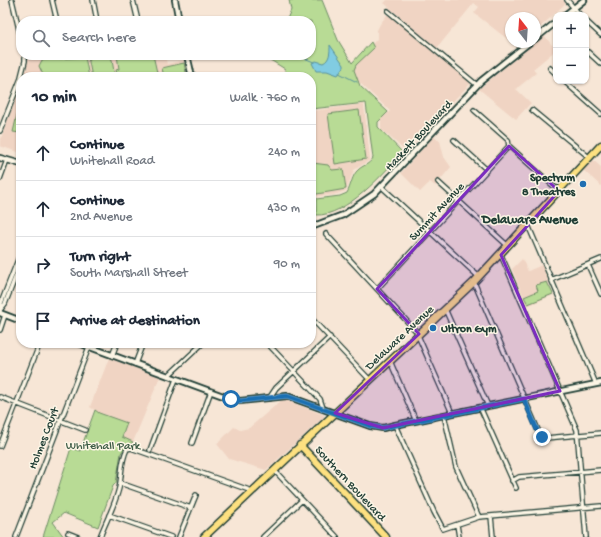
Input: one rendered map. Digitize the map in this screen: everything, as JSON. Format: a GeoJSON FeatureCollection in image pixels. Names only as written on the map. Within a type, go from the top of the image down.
{"type":"FeatureCollection","features":[{"type":"Feature","properties":{"kind":"main road","name":"Delaware Avenue"},"geometry":{"type":"LineString","coordinates":[[204,537],[476,279],[501,254],[601,145]]}},
{"type":"Feature","properties":{"kind":"main road","name":"Southern Boulevard"},"geometry":{"type":"LineString","coordinates":[[300,445],[386,537]]}},
{"type":"Feature","properties":{"kind":"street"},"geometry":{"type":"LineString","coordinates":[[12,0],[16,17]]}},
{"type":"Feature","properties":{"kind":"street"},"geometry":{"type":"LineString","coordinates":[[52,0],[56,16]]}},
{"type":"Feature","properties":{"kind":"street"},"geometry":{"type":"LineString","coordinates":[[93,0],[96,16]]}},
{"type":"Feature","properties":{"kind":"street"},"geometry":{"type":"LineString","coordinates":[[133,0],[137,16]]}},
{"type":"Feature","properties":{"kind":"street"},"geometry":{"type":"LineString","coordinates":[[174,0],[178,16]]}},
{"type":"Feature","properties":{"kind":"street"},"geometry":{"type":"LineString","coordinates":[[567,0],[577,12]]}},
{"type":"Feature","properties":{"kind":"street"},"geometry":{"type":"LineString","coordinates":[[569,12],[584,0]]}},
{"type":"Feature","properties":{"kind":"street"},"geometry":{"type":"LineString","coordinates":[[388,11],[478,85]]}},
{"type":"Feature","properties":{"kind":"street"},"geometry":{"type":"LineString","coordinates":[[541,33],[553,24]]}},
{"type":"Feature","properties":{"kind":"street"},"geometry":{"type":"LineString","coordinates":[[589,24],[601,34]]}},
{"type":"Feature","properties":{"kind":"street","name":"Hackett Boulevard"},"geometry":{"type":"LineString","coordinates":[[316,225],[331,220],[353,209],[382,187],[478,85],[523,48]]}},
{"type":"Feature","properties":{"kind":"street"},"geometry":{"type":"LineString","coordinates":[[589,53],[601,64]]}},
{"type":"Feature","properties":{"kind":"street"},"geometry":{"type":"LineString","coordinates":[[22,72],[25,60]]}},
{"type":"Feature","properties":{"kind":"street"},"geometry":{"type":"LineString","coordinates":[[188,60],[191,72]]}},
{"type":"Feature","properties":{"kind":"street"},"geometry":{"type":"LineString","coordinates":[[550,68],[553,71]]}},
{"type":"Feature","properties":{"kind":"street"},"geometry":{"type":"LineString","coordinates":[[567,84],[601,114]]}},
{"type":"Feature","properties":{"kind":"street"},"geometry":{"type":"LineString","coordinates":[[0,131],[16,90]]}},
{"type":"Feature","properties":{"kind":"street"},"geometry":{"type":"LineString","coordinates":[[474,110],[508,140],[510,146],[559,191]]}},
{"type":"Feature","properties":{"kind":"street"},"geometry":{"type":"LineString","coordinates":[[532,110],[590,158]]}},
{"type":"Feature","properties":{"kind":"street"},"geometry":{"type":"LineString","coordinates":[[454,140],[487,170]]}},
{"type":"Feature","properties":{"kind":"street","name":"Summit Avenue"},"geometry":{"type":"LineString","coordinates":[[377,289],[510,146]]}},
{"type":"Feature","properties":{"kind":"street"},"geometry":{"type":"LineString","coordinates":[[0,158],[16,163]]}},
{"type":"Feature","properties":{"kind":"street"},"geometry":{"type":"LineString","coordinates":[[0,179],[7,160]]}},
{"type":"Feature","properties":{"kind":"street"},"geometry":{"type":"LineString","coordinates":[[438,182],[508,246]]}},
{"type":"Feature","properties":{"kind":"street"},"geometry":{"type":"LineString","coordinates":[[382,187],[430,232],[476,279],[524,399],[538,432],[542,437],[601,433]]}},
{"type":"Feature","properties":{"kind":"street"},"geometry":{"type":"LineString","coordinates":[[92,348],[240,401],[287,396],[370,426],[382,428],[599,383],[551,280],[528,225]]}},
{"type":"Feature","properties":{"kind":"street"},"geometry":{"type":"LineString","coordinates":[[326,234],[418,334],[452,413]]}},
{"type":"Feature","properties":{"kind":"street"},"geometry":{"type":"LineString","coordinates":[[501,254],[577,430],[586,537]]}},
{"type":"Feature","properties":{"kind":"street"},"geometry":{"type":"LineString","coordinates":[[551,280],[601,259]]}},
{"type":"Feature","properties":{"kind":"street"},"geometry":{"type":"LineString","coordinates":[[0,311],[1,303],[16,265]]}},
{"type":"Feature","properties":{"kind":"street"},"geometry":{"type":"LineString","coordinates":[[588,265],[601,294]]}},
{"type":"Feature","properties":{"kind":"street"},"geometry":{"type":"LineString","coordinates":[[0,311],[5,304],[16,276]]}},
{"type":"Feature","properties":{"kind":"street"},"geometry":{"type":"LineString","coordinates":[[445,309],[488,406]]}},
{"type":"Feature","properties":{"kind":"street"},"geometry":{"type":"LineString","coordinates":[[0,311],[5,315],[16,319]]}},
{"type":"Feature","properties":{"kind":"street"},"geometry":{"type":"LineString","coordinates":[[0,330],[5,315]]}},
{"type":"Feature","properties":{"kind":"street"},"geometry":{"type":"LineString","coordinates":[[316,323],[370,380]]}},
{"type":"Feature","properties":{"kind":"street"},"geometry":{"type":"LineString","coordinates":[[270,397],[294,371],[330,337]]}},
{"type":"Feature","properties":{"kind":"street"},"geometry":{"type":"LineString","coordinates":[[0,446],[38,348]]}},
{"type":"Feature","properties":{"kind":"street","name":"Holmes Court"},"geometry":{"type":"LineString","coordinates":[[16,537],[89,348]]}},
{"type":"Feature","properties":{"kind":"street"},"geometry":{"type":"LineString","coordinates":[[112,356],[115,348]]}},
{"type":"Feature","properties":{"kind":"street"},"geometry":{"type":"LineString","coordinates":[[135,364],[141,348]]}},
{"type":"Feature","properties":{"kind":"street"},"geometry":{"type":"LineString","coordinates":[[168,376],[198,348]]}},
{"type":"Feature","properties":{"kind":"street"},"geometry":{"type":"LineString","coordinates":[[272,348],[320,399],[322,408]]}},
{"type":"Feature","properties":{"kind":"street"},"geometry":{"type":"LineString","coordinates":[[390,361],[416,421]]}},
{"type":"Feature","properties":{"kind":"street"},"geometry":{"type":"LineString","coordinates":[[150,450],[176,379]]}},
{"type":"Feature","properties":{"kind":"street"},"geometry":{"type":"LineString","coordinates":[[192,443],[210,391]]}},
{"type":"Feature","properties":{"kind":"street"},"geometry":{"type":"LineString","coordinates":[[0,397],[85,430]]}},
{"type":"Feature","properties":{"kind":"street"},"geometry":{"type":"LineString","coordinates":[[480,407],[516,488]]}},
{"type":"Feature","properties":{"kind":"street"},"geometry":{"type":"LineString","coordinates":[[444,415],[456,467],[479,517]]}},
{"type":"Feature","properties":{"kind":"street"},"geometry":{"type":"LineString","coordinates":[[394,425],[443,529],[479,517],[601,506]]}},
{"type":"Feature","properties":{"kind":"street"},"geometry":{"type":"LineString","coordinates":[[100,537],[120,483],[122,463],[127,449],[131,448],[252,491]]}},
{"type":"Feature","properties":{"kind":"street"},"geometry":{"type":"LineString","coordinates":[[274,470],[337,537]]}},
{"type":"Feature","properties":{"kind":"street"},"geometry":{"type":"LineString","coordinates":[[512,481],[519,477],[601,470]]}},
{"type":"Feature","properties":{"kind":"street"},"geometry":{"type":"LineString","coordinates":[[120,483],[190,508]]}},
{"type":"Feature","properties":{"kind":"street"},"geometry":{"type":"LineString","coordinates":[[180,537],[196,495]]}},
{"type":"Feature","properties":{"kind":"street"},"geometry":{"type":"LineString","coordinates":[[263,537],[302,500]]}},
{"type":"Feature","properties":{"kind":"street"},"geometry":{"type":"LineString","coordinates":[[109,515],[171,537]]}},
{"type":"Feature","properties":{"kind":"street"},"geometry":{"type":"LineString","coordinates":[[491,516],[493,537]]}},
{"type":"Feature","properties":{"kind":"street"},"geometry":{"type":"LineString","coordinates":[[457,525],[458,537]]}},
{"type":"Feature","properties":{"kind":"street"},"geometry":{"type":"LineString","coordinates":[[68,533],[78,537]]}},
{"type":"Feature","properties":{"kind":"highlighted area"},"geometry":{"type":"Polygon","coordinates":[[[509,146],[559,191],[501,255],[560,391],[383,428],[335,413],[419,334],[377,289],[509,146]]]}},
{"type":"Feature","properties":{"kind":"shaded area"},"geometry":{"type":"Polygon","coordinates":[[[387,0],[563,0],[566,3],[556,12],[553,12],[553,15],[541,26],[541,12],[505,12],[505,37],[474,13],[479,7],[474,3],[437,48],[384,3],[387,0]]]}},
{"type":"Feature","properties":{"kind":"shaded area"},"geometry":{"type":"Polygon","coordinates":[[[387,15],[390,15],[471,83],[404,150],[381,129],[381,119],[390,111],[347,71],[377,39],[377,30],[387,15]]]}},
{"type":"Feature","properties":{"kind":"shaded area"},"geometry":{"type":"Polygon","coordinates":[[[544,35],[553,46],[553,52],[533,69],[536,73],[516,89],[531,103],[516,119],[479,89],[528,48],[541,48],[541,37],[544,35]]]}},
{"type":"Feature","properties":{"kind":"shaded area"},"geometry":{"type":"Polygon","coordinates":[[[27,60],[166,60],[167,64],[184,60],[187,72],[26,72],[27,60]]]}},
{"type":"Feature","properties":{"kind":"shaded area"},"geometry":{"type":"Polygon","coordinates":[[[16,98],[16,151],[0,146],[0,141],[16,98]]]}},
{"type":"Feature","properties":{"kind":"shaded area"},"geometry":{"type":"Polygon","coordinates":[[[364,104],[370,160],[354,170],[346,191],[334,195],[316,197],[316,110],[364,104]]]}},
{"type":"Feature","properties":{"kind":"shaded area"},"geometry":{"type":"Polygon","coordinates":[[[434,136],[440,141],[444,157],[451,167],[435,186],[430,182],[420,192],[401,173],[434,136]]]}},
{"type":"Feature","properties":{"kind":"shaded area"},"geometry":{"type":"Polygon","coordinates":[[[593,160],[601,167],[601,186],[583,170],[593,160]]]}},
{"type":"Feature","properties":{"kind":"shaded area"},"geometry":{"type":"Polygon","coordinates":[[[522,259],[528,271],[542,265],[553,295],[527,306],[512,269],[522,259]]]}},
{"type":"Feature","properties":{"kind":"shaded area"},"geometry":{"type":"Polygon","coordinates":[[[109,358],[160,377],[133,442],[121,438],[127,423],[99,413],[90,407],[109,358]]]}},
{"type":"Feature","properties":{"kind":"shaded area"},"geometry":{"type":"Polygon","coordinates":[[[283,399],[324,415],[324,417],[266,470],[229,459],[217,444],[234,427],[240,430],[249,428],[283,399]]]}},
{"type":"Feature","properties":{"kind":"green space"},"geometry":{"type":"Polygon","coordinates":[[[289,0],[322,0],[338,40],[352,63],[371,42],[374,48],[356,65],[354,70],[360,86],[388,112],[378,122],[378,127],[402,152],[364,192],[339,209],[327,214],[316,215],[316,199],[340,196],[347,193],[356,172],[373,158],[366,103],[316,108],[316,72],[285,72],[285,69],[270,60],[316,60],[316,16],[288,16],[291,10],[289,0]]]}},
{"type":"Feature","properties":{"kind":"green space"},"geometry":{"type":"Polygon","coordinates":[[[42,60],[86,60],[88,72],[42,72],[39,66],[42,60]]]}},
{"type":"Feature","properties":{"kind":"green space"},"geometry":{"type":"Polygon","coordinates":[[[89,60],[112,60],[114,72],[91,72],[89,60]]]}},
{"type":"Feature","properties":{"kind":"green space"},"geometry":{"type":"Polygon","coordinates":[[[118,60],[154,60],[157,72],[117,72],[116,70],[119,69],[118,60]]]}},
{"type":"Feature","properties":{"kind":"green space"},"geometry":{"type":"Polygon","coordinates":[[[184,63],[186,72],[163,72],[162,68],[184,63]]]}},
{"type":"Feature","properties":{"kind":"green space"},"geometry":{"type":"Polygon","coordinates":[[[359,110],[366,159],[335,164],[328,114],[359,110]]]}},
{"type":"Feature","properties":{"kind":"green space"},"geometry":{"type":"Polygon","coordinates":[[[16,119],[16,132],[13,132],[16,119]]]}},
{"type":"Feature","properties":{"kind":"green space"},"geometry":{"type":"Polygon","coordinates":[[[316,163],[328,165],[332,170],[343,169],[346,189],[316,194],[316,163]]]}},
{"type":"Feature","properties":{"kind":"green space"},"geometry":{"type":"Polygon","coordinates":[[[547,282],[553,294],[528,304],[524,297],[538,291],[536,285],[547,282]]]}},
{"type":"Feature","properties":{"kind":"green space","name":"Whitehall Park"},"geometry":{"type":"Polygon","coordinates":[[[95,410],[99,413],[127,423],[122,437],[133,442],[128,444],[121,453],[116,483],[113,486],[98,527],[64,513],[53,522],[64,537],[43,537],[71,448],[80,451],[95,410]]]}},
{"type":"Feature","properties":{"kind":"water"},"geometry":{"type":"Polygon","coordinates":[[[330,45],[344,65],[338,75],[327,71],[316,71],[312,63],[316,61],[323,63],[327,60],[330,45]]]}},
{"type":"Feature","properties":{"kind":"waterway"},"geometry":{"type":"LineString","coordinates":[[309,60],[314,62]]}},
{"type":"Feature","properties":{"kind":"waterway"},"geometry":{"type":"LineString","coordinates":[[339,73],[357,82]]}},
{"type":"Feature","properties":{"kind":"place","name":"Spectrum 8 Theatres"},"geometry":{"type":"Point","coordinates":[583,184]}},
{"type":"Feature","properties":{"kind":"place","name":"Ultron Gym"},"geometry":{"type":"Point","coordinates":[433,328]}},
{"type":"Feature","properties":{"kind":"district","name":"Delaware Avenue"},"geometry":{"type":"Point","coordinates":[530,218]}},
{"type":"Feature","properties":{"kind":"route"},"geometry":{"type":"LineString","coordinates":[[231,399],[240,401],[283,395],[370,426],[382,428],[524,399],[538,432],[542,437]]}}]}
